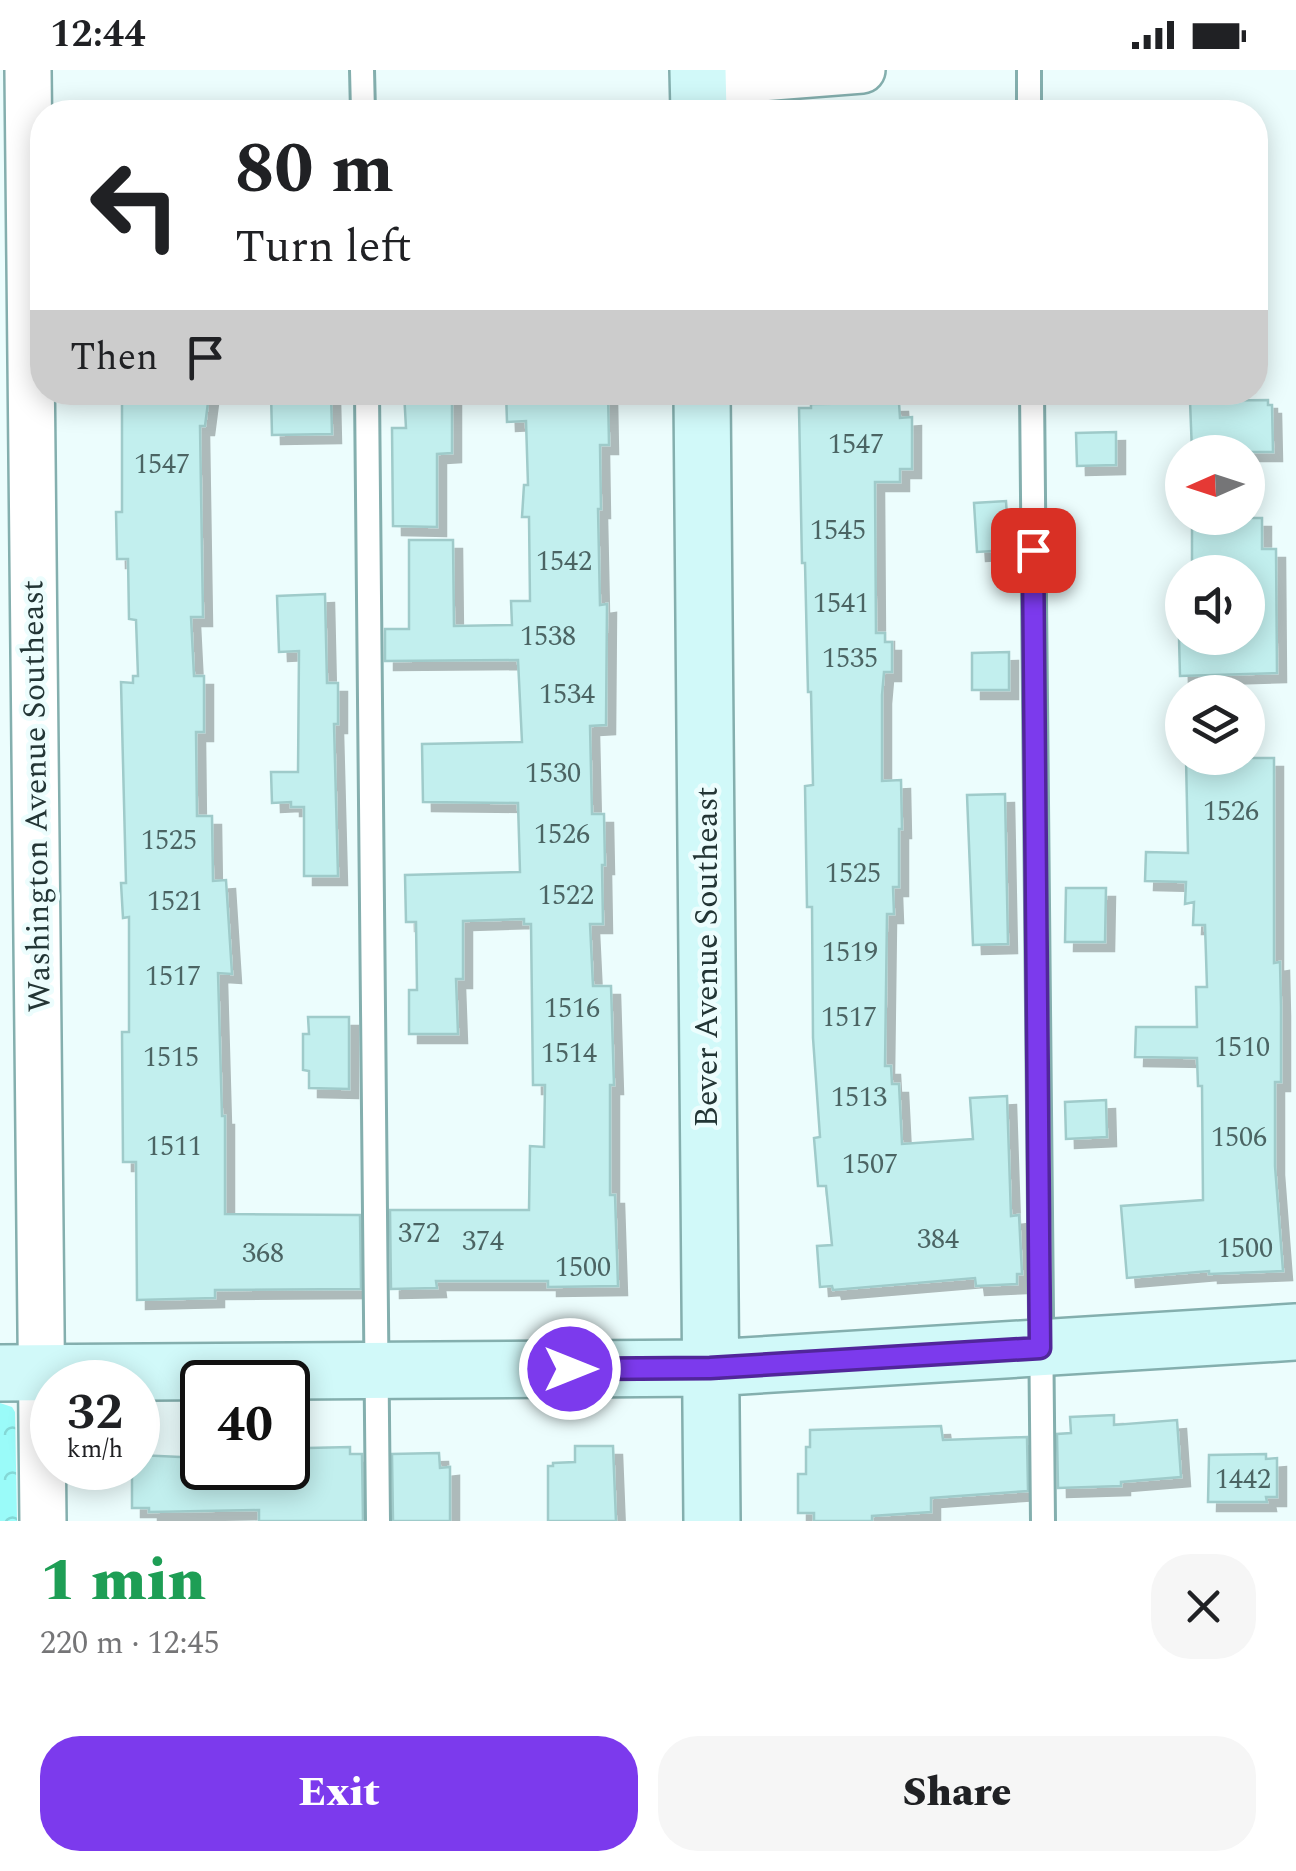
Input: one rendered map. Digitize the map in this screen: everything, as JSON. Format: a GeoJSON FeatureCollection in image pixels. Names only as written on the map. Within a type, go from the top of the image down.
{"type":"FeatureCollection","features":[{"type":"Feature","properties":{"kind":"street","name":"Washington Avenue Southeast"},"geometry":{"type":"LineString","coordinates":[[28,70],[24,177],[20,1373],[43,1521]]}},
{"type":"Feature","properties":{"kind":"street"},"geometry":{"type":"LineString","coordinates":[[699,88],[862,70]]}},
{"type":"Feature","properties":{"kind":"street","name":"Bever Avenue Southeast"},"geometry":{"type":"LineString","coordinates":[[702,405],[712,1521]]}},
{"type":"Feature","properties":{"kind":"street"},"geometry":{"type":"LineString","coordinates":[[20,1373],[710,1368],[1296,1332]]}},
{"type":"Feature","properties":{"kind":"lane"},"geometry":{"type":"LineString","coordinates":[[362,70],[363,100]]}},
{"type":"Feature","properties":{"kind":"lane"},"geometry":{"type":"LineString","coordinates":[[1029,70],[1030,100]]}},
{"type":"Feature","properties":{"kind":"lane"},"geometry":{"type":"LineString","coordinates":[[366,405],[378,1521]]}},
{"type":"Feature","properties":{"kind":"lane"},"geometry":{"type":"LineString","coordinates":[[1032,405],[1043,1521]]}},
{"type":"Feature","properties":{"kind":"green space"},"geometry":{"type":"Polygon","coordinates":[[[0,1403],[15,1412],[17,1521],[0,1521],[0,1403]]]}},
{"type":"Feature","properties":{"kind":"building"},"geometry":{"type":"Polygon","coordinates":[[[122,405],[208,405],[205,426],[200,426],[203,617],[191,617],[194,676],[204,676],[204,732],[196,732],[197,816],[212,816],[213,881],[226,880],[232,974],[218,973],[225,1214],[360,1215],[361,1289],[215,1290],[215,1298],[137,1300],[136,1162],[123,1162],[122,1032],[129,1032],[129,917],[123,918],[121,883],[126,883],[121,682],[133,683],[133,676],[138,676],[136,620],[129,619],[128,559],[117,559],[116,512],[122,512],[122,405]]]}},
{"type":"Feature","properties":{"kind":"building"},"geometry":{"type":"Polygon","coordinates":[[[271,405],[331,405],[332,434],[272,435],[271,405]]]}},
{"type":"Feature","properties":{"kind":"building"},"geometry":{"type":"Polygon","coordinates":[[[405,405],[452,405],[452,453],[437,454],[437,527],[393,526],[392,428],[406,428],[405,405]]]}},
{"type":"Feature","properties":{"kind":"building"},"geometry":{"type":"Polygon","coordinates":[[[506,405],[608,405],[609,445],[600,445],[598,509],[600,605],[607,604],[606,725],[590,726],[592,814],[604,814],[603,924],[590,924],[593,986],[611,986],[614,1085],[610,1085],[610,1195],[615,1195],[618,1286],[548,1287],[548,1281],[436,1281],[437,1288],[391,1289],[390,1210],[529,1210],[530,1146],[544,1147],[545,1085],[533,1085],[531,924],[524,924],[524,919],[463,921],[463,979],[456,979],[458,1034],[409,1034],[409,990],[417,990],[416,922],[406,922],[405,875],[520,872],[518,803],[423,802],[422,744],[522,742],[518,660],[385,661],[385,629],[409,629],[409,540],[453,540],[454,626],[512,625],[511,601],[530,601],[529,517],[522,517],[524,485],[528,485],[526,421],[507,422],[506,405]]]}},
{"type":"Feature","properties":{"kind":"building"},"geometry":{"type":"Polygon","coordinates":[[[899,405],[900,418],[912,417],[912,469],[900,469],[900,482],[875,482],[876,633],[885,633],[885,642],[892,642],[892,672],[884,672],[882,695],[882,781],[901,780],[902,829],[899,887],[893,887],[894,914],[887,914],[885,1066],[891,1066],[892,1084],[899,1084],[902,1144],[973,1139],[970,1098],[1007,1096],[1011,1216],[1019,1215],[1022,1274],[1017,1274],[1017,1284],[976,1286],[975,1278],[833,1290],[832,1286],[820,1287],[817,1246],[832,1245],[826,1186],[818,1186],[814,1138],[820,1137],[813,1038],[812,907],[807,907],[805,786],[813,785],[799,408],[899,405]]]}},
{"type":"Feature","properties":{"kind":"building"},"geometry":{"type":"Polygon","coordinates":[[[1190,405],[1272,405],[1273,452],[1265,452],[1265,435],[1191,435],[1190,405]]]}},
{"type":"Feature","properties":{"kind":"building"},"geometry":{"type":"Polygon","coordinates":[[[1116,432],[1116,465],[1077,466],[1076,433],[1116,432]]]}},
{"type":"Feature","properties":{"kind":"building"},"geometry":{"type":"Polygon","coordinates":[[[1006,501],[1009,550],[977,552],[974,503],[1006,501]]]}},
{"type":"Feature","properties":{"kind":"building"},"geometry":{"type":"Polygon","coordinates":[[[1192,535],[1262,535],[1262,549],[1276,549],[1277,673],[1180,675],[1179,655],[1265,655],[1265,555],[1192,555],[1192,535]]]}},
{"type":"Feature","properties":{"kind":"building"},"geometry":{"type":"Polygon","coordinates":[[[325,594],[327,683],[338,683],[338,724],[334,724],[338,876],[304,876],[304,807],[291,807],[291,802],[272,803],[271,772],[298,772],[299,651],[279,652],[277,596],[325,594]]]}},
{"type":"Feature","properties":{"kind":"building"},"geometry":{"type":"Polygon","coordinates":[[[1009,652],[1009,690],[972,690],[972,653],[1009,652]]]}},
{"type":"Feature","properties":{"kind":"building"},"geometry":{"type":"Polygon","coordinates":[[[1265,758],[1274,758],[1274,963],[1280,962],[1281,1007],[1281,1082],[1275,1082],[1275,1166],[1283,1271],[1209,1271],[1127,1278],[1121,1206],[1203,1200],[1202,1086],[1198,1086],[1197,1058],[1135,1057],[1136,1027],[1197,1027],[1196,987],[1207,987],[1205,925],[1193,925],[1194,902],[1185,904],[1186,882],[1145,881],[1146,852],[1188,853],[1186,775],[1265,775],[1265,758]]]}},
{"type":"Feature","properties":{"kind":"building"},"geometry":{"type":"Polygon","coordinates":[[[1005,794],[1008,944],[973,945],[967,795],[1005,794]]]}},
{"type":"Feature","properties":{"kind":"building"},"geometry":{"type":"Polygon","coordinates":[[[1066,888],[1106,888],[1105,942],[1065,942],[1066,888]]]}},
{"type":"Feature","properties":{"kind":"building"},"geometry":{"type":"Polygon","coordinates":[[[308,1017],[349,1017],[349,1089],[309,1088],[309,1071],[303,1070],[303,1034],[309,1034],[308,1017]]]}},
{"type":"Feature","properties":{"kind":"building"},"geometry":{"type":"Polygon","coordinates":[[[1106,1100],[1107,1137],[1066,1139],[1065,1102],[1106,1100]]]}},
{"type":"Feature","properties":{"kind":"building"},"geometry":{"type":"Polygon","coordinates":[[[1114,1415],[1114,1425],[1177,1420],[1181,1477],[1121,1482],[1121,1486],[1058,1488],[1057,1434],[1071,1433],[1070,1417],[1114,1415]]]}},
{"type":"Feature","properties":{"kind":"building"},"geometry":{"type":"Polygon","coordinates":[[[941,1426],[943,1440],[1027,1437],[1028,1491],[931,1498],[931,1512],[872,1516],[872,1521],[814,1521],[814,1513],[798,1513],[798,1474],[806,1474],[810,1430],[941,1426]]]}},
{"type":"Feature","properties":{"kind":"building"},"geometry":{"type":"Polygon","coordinates":[[[575,1446],[613,1446],[616,1521],[548,1521],[548,1466],[575,1462],[575,1446]]]}},
{"type":"Feature","properties":{"kind":"building"},"geometry":{"type":"Polygon","coordinates":[[[350,1447],[350,1454],[362,1454],[363,1521],[259,1521],[259,1510],[149,1512],[149,1508],[132,1508],[132,1490],[160,1490],[160,1456],[180,1457],[180,1490],[310,1490],[310,1448],[350,1447]]]}},
{"type":"Feature","properties":{"kind":"building"},"geometry":{"type":"Polygon","coordinates":[[[439,1453],[440,1468],[450,1467],[450,1521],[393,1521],[392,1454],[439,1453]]]}},
{"type":"Feature","properties":{"kind":"building"},"geometry":{"type":"Polygon","coordinates":[[[1266,1454],[1266,1459],[1277,1458],[1277,1497],[1266,1497],[1267,1502],[1208,1502],[1209,1455],[1266,1454]]]}},
{"type":"Feature","properties":{"kind":"route"},"geometry":{"type":"LineString","coordinates":[[570,1369],[710,1368],[1040,1348],[1033,550]]}}]}
